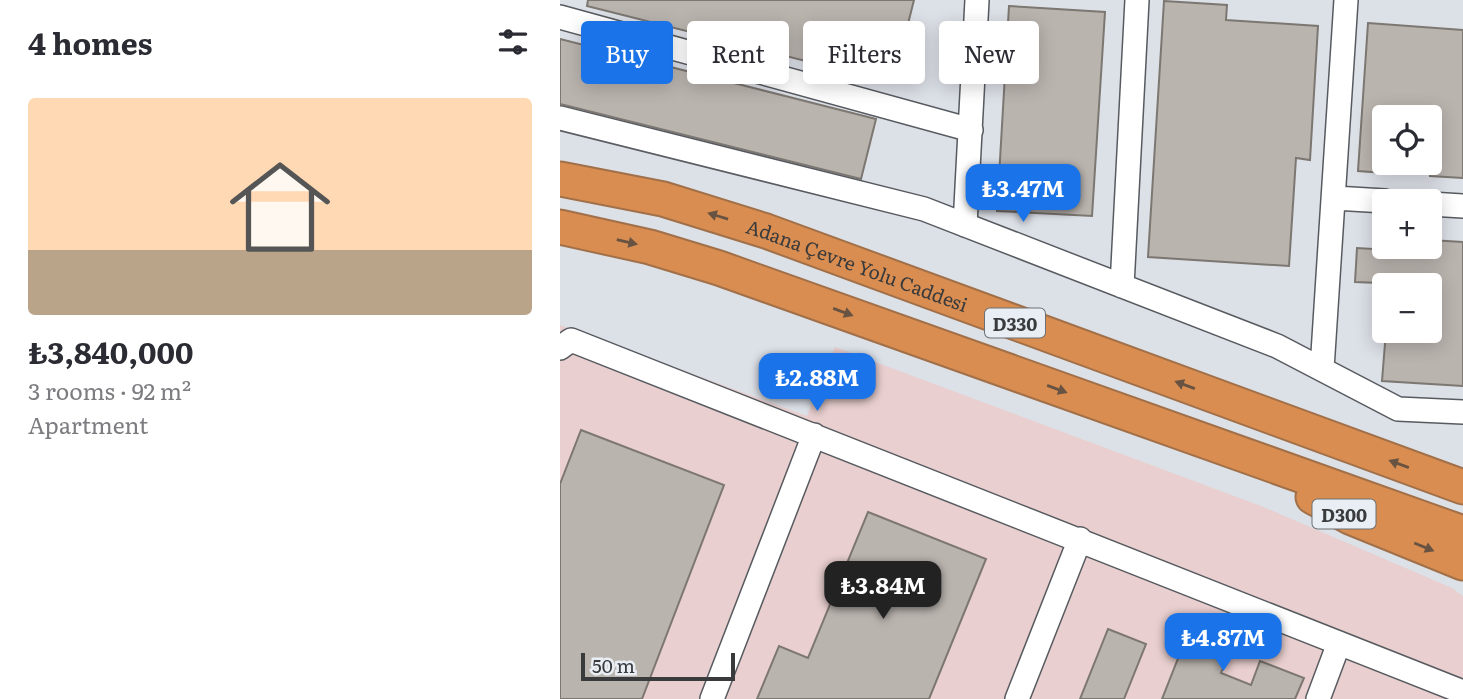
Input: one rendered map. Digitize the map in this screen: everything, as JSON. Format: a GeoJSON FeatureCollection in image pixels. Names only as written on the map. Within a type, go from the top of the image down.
{"type":"FeatureCollection","features":[{"type":"Feature","properties":{"kind":"highway","name":"Adana Çevre Yolu Caddesi"},"geometry":{"type":"LineString","coordinates":[[560,178],[663,199],[766,231],[1463,487]]}},
{"type":"Feature","properties":{"kind":"highway","name":"D330"},"geometry":{"type":"LineString","coordinates":[[560,227],[650,247],[719,268],[1463,533]]}},
{"type":"Feature","properties":{"kind":"highway","name":"D300"},"geometry":{"type":"LineString","coordinates":[[1231,452],[1350,517],[1463,563]]}},
{"type":"Feature","properties":{"kind":"street"},"geometry":{"type":"LineString","coordinates":[[965,225],[977,0]]}},
{"type":"Feature","properties":{"kind":"street"},"geometry":{"type":"LineString","coordinates":[[1122,286],[1137,0]]}},
{"type":"Feature","properties":{"kind":"street"},"geometry":{"type":"LineString","coordinates":[[1322,369],[1346,0]]}},
{"type":"Feature","properties":{"kind":"street"},"geometry":{"type":"LineString","coordinates":[[560,17],[971,130]]}},
{"type":"Feature","properties":{"kind":"street"},"geometry":{"type":"LineString","coordinates":[[560,118],[924,209],[1277,346],[1398,409],[1463,412]]}},
{"type":"Feature","properties":{"kind":"street"},"geometry":{"type":"LineString","coordinates":[[1334,198],[1372,200]]}},
{"type":"Feature","properties":{"kind":"street"},"geometry":{"type":"LineString","coordinates":[[1442,205],[1463,206]]}},
{"type":"Feature","properties":{"kind":"street"},"geometry":{"type":"LineString","coordinates":[[560,348],[572,340],[1463,692]]}},
{"type":"Feature","properties":{"kind":"street"},"geometry":{"type":"LineString","coordinates":[[712,699],[814,435]]}},
{"type":"Feature","properties":{"kind":"street"},"geometry":{"type":"LineString","coordinates":[[1017,699],[1080,539]]}},
{"type":"Feature","properties":{"kind":"street"},"geometry":{"type":"LineString","coordinates":[[1318,699],[1339,642]]}},
{"type":"Feature","properties":{"kind":"shaded area"},"geometry":{"type":"Polygon","coordinates":[[[560,325],[807,416],[835,347],[1261,506],[1452,588],[1463,596],[1463,699],[560,699],[560,325]]]}},
{"type":"Feature","properties":{"kind":"building"},"geometry":{"type":"Polygon","coordinates":[[[588,0],[914,0],[909,21],[803,21],[803,60],[789,57],[789,21],[687,21],[687,31],[673,28],[673,21],[647,21],[587,6],[588,0]]]}},
{"type":"Feature","properties":{"kind":"building"},"geometry":{"type":"Polygon","coordinates":[[[1164,1],[1227,5],[1226,20],[1318,26],[1310,160],[1296,158],[1289,266],[1148,257],[1164,1]]]}},
{"type":"Feature","properties":{"kind":"building"},"geometry":{"type":"Polygon","coordinates":[[[1009,6],[1105,12],[1092,216],[997,211],[1004,84],[1039,84],[1039,21],[1008,21],[1009,6]]]}},
{"type":"Feature","properties":{"kind":"building"},"geometry":{"type":"Polygon","coordinates":[[[1368,23],[1463,30],[1463,178],[1430,176],[1442,175],[1442,105],[1372,105],[1372,172],[1358,171],[1368,23]]]}},
{"type":"Feature","properties":{"kind":"building"},"geometry":{"type":"Polygon","coordinates":[[[560,39],[581,44],[581,84],[673,84],[673,68],[687,71],[687,84],[738,84],[876,119],[861,179],[560,104],[560,39]]]}},
{"type":"Feature","properties":{"kind":"building"},"geometry":{"type":"Polygon","coordinates":[[[1442,241],[1463,242],[1463,386],[1382,381],[1385,343],[1442,343],[1442,273],[1372,273],[1372,283],[1355,282],[1357,248],[1372,249],[1372,259],[1442,259],[1442,241]]]}},
{"type":"Feature","properties":{"kind":"building"},"geometry":{"type":"Polygon","coordinates":[[[581,430],[724,485],[642,699],[560,699],[560,484],[581,430]]]}},
{"type":"Feature","properties":{"kind":"building"},"geometry":{"type":"Polygon","coordinates":[[[868,512],[986,559],[929,699],[757,699],[779,646],[808,658],[868,512]]]}},
{"type":"Feature","properties":{"kind":"building"},"geometry":{"type":"Polygon","coordinates":[[[1192,623],[1234,640],[1221,673],[1251,685],[1260,661],[1304,678],[1295,699],[1162,699],[1192,623]]]}},
{"type":"Feature","properties":{"kind":"building"},"geometry":{"type":"Polygon","coordinates":[[[1108,629],[1146,644],[1124,699],[1080,699],[1108,629]]]}}]}
